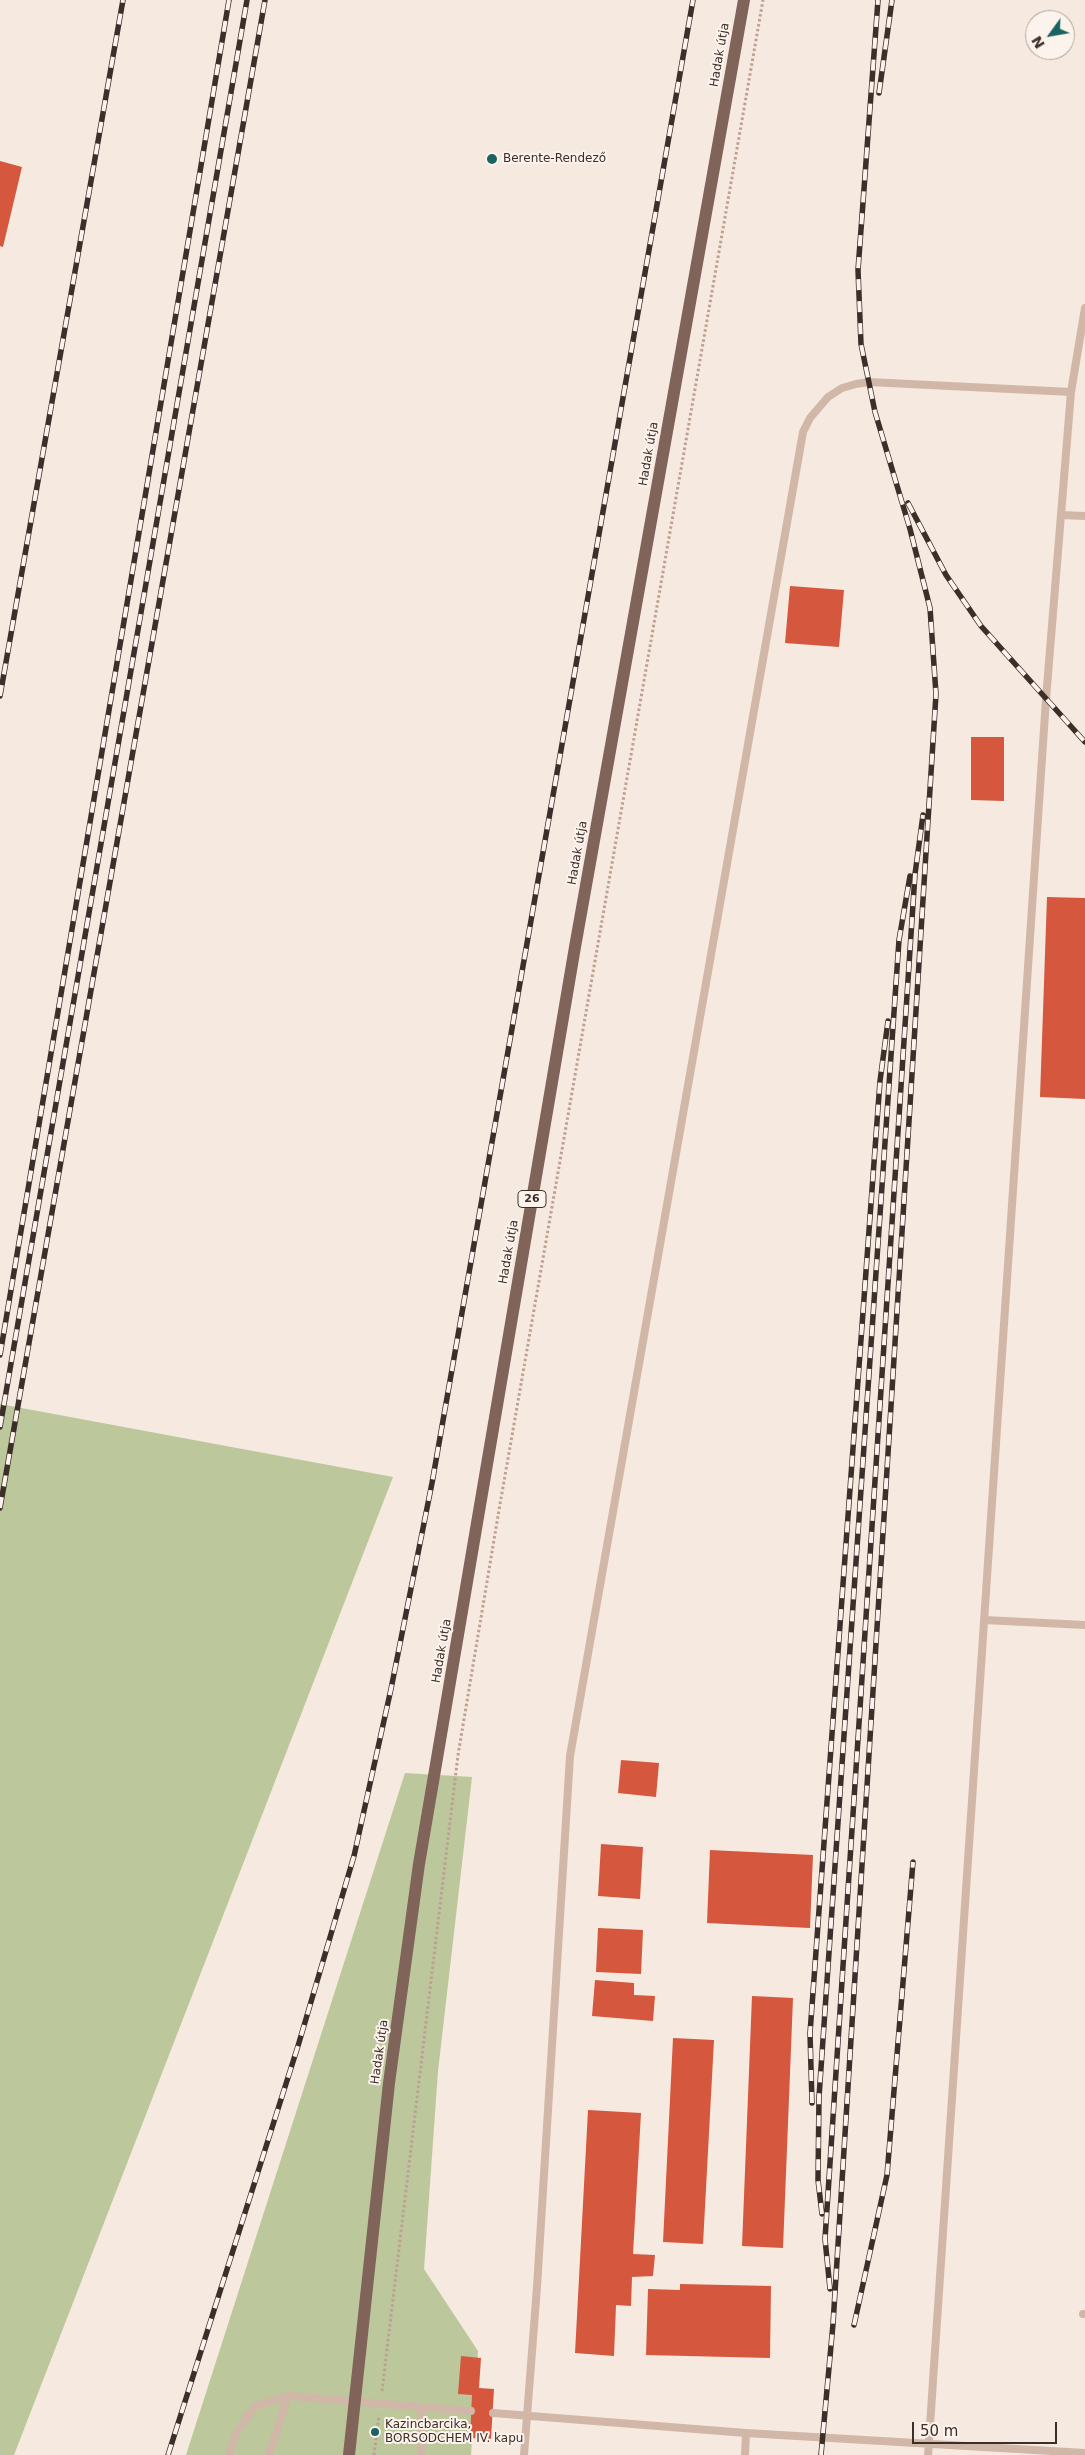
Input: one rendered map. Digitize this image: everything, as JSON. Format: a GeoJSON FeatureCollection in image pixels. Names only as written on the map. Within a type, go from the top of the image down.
{"type":"FeatureCollection","features":[{"type":"Feature","properties":{"kind":"main road","name":"Hadak útja"},"geometry":{"type":"LineString","coordinates":[[349,2455],[389,2083],[420,1864],[575,947],[744,0]]}},
{"type":"Feature","properties":{"kind":"lane"},"geometry":{"type":"LineString","coordinates":[[928,2455],[1061,515],[1070,392],[1085,308]]}},
{"type":"Feature","properties":{"kind":"lane"},"geometry":{"type":"LineString","coordinates":[[524,2455],[537,2287],[570,1756],[803,432],[810,418],[828,397],[842,388],[856,384],[878,382],[1070,392]]}},
{"type":"Feature","properties":{"kind":"lane"},"geometry":{"type":"LineString","coordinates":[[1061,515],[1085,516]]}},
{"type":"Feature","properties":{"kind":"lane"},"geometry":{"type":"LineString","coordinates":[[984,1620],[1085,1625]]}},
{"type":"Feature","properties":{"kind":"lane"},"geometry":{"type":"LineString","coordinates":[[269,2455],[288,2396]]}},
{"type":"Feature","properties":{"kind":"lane"},"geometry":{"type":"LineString","coordinates":[[229,2455],[236,2433],[256,2406],[288,2396],[354,2403],[471,2411]]}},
{"type":"Feature","properties":{"kind":"lane"},"geometry":{"type":"LineString","coordinates":[[421,2408],[421,2455]]}},
{"type":"Feature","properties":{"kind":"lane"},"geometry":{"type":"LineString","coordinates":[[493,2413],[746,2433],[1085,2454]]}},
{"type":"Feature","properties":{"kind":"lane"},"geometry":{"type":"LineString","coordinates":[[745,2455],[746,2433]]}},
{"type":"Feature","properties":{"kind":"path"},"geometry":{"type":"LineString","coordinates":[[374,2455],[458,1755],[499,1510],[763,0]]}},
{"type":"Feature","properties":{"kind":"green space"},"geometry":{"type":"Polygon","coordinates":[[[0,1404],[393,1477],[14,2455],[0,2455],[0,1404]]]}},
{"type":"Feature","properties":{"kind":"green space"},"geometry":{"type":"Polygon","coordinates":[[[405,1773],[472,1777],[438,2071],[424,2269],[478,2351],[471,2455],[186,2455],[405,1773]]]}},
{"type":"Feature","properties":{"kind":"building"},"geometry":{"type":"Polygon","coordinates":[[[0,161],[22,167],[3,247],[0,246],[0,161]]]}},
{"type":"Feature","properties":{"kind":"building"},"geometry":{"type":"Polygon","coordinates":[[[790,586],[844,590],[839,647],[785,643],[790,586]]]}},
{"type":"Feature","properties":{"kind":"building"},"geometry":{"type":"Polygon","coordinates":[[[971,737],[1004,737],[1004,801],[971,800],[971,737]]]}},
{"type":"Feature","properties":{"kind":"building"},"geometry":{"type":"Polygon","coordinates":[[[1047,897],[1085,898],[1085,1099],[1040,1097],[1047,897]]]}},
{"type":"Feature","properties":{"kind":"building"},"geometry":{"type":"Polygon","coordinates":[[[621,1760],[659,1763],[656,1797],[618,1793],[621,1760]]]}},
{"type":"Feature","properties":{"kind":"building"},"geometry":{"type":"Polygon","coordinates":[[[601,1844],[643,1847],[640,1899],[598,1896],[601,1844]]]}},
{"type":"Feature","properties":{"kind":"building"},"geometry":{"type":"Polygon","coordinates":[[[710,1850],[813,1855],[810,1928],[707,1923],[710,1850]]]}},
{"type":"Feature","properties":{"kind":"building"},"geometry":{"type":"Polygon","coordinates":[[[598,1928],[643,1930],[641,1974],[596,1972],[598,1928]]]}},
{"type":"Feature","properties":{"kind":"building"},"geometry":{"type":"Polygon","coordinates":[[[595,1980],[634,1983],[634,1995],[655,1996],[653,2021],[592,2016],[595,1980]]]}},
{"type":"Feature","properties":{"kind":"building"},"geometry":{"type":"Polygon","coordinates":[[[752,1996],[793,1998],[783,2248],[742,2246],[752,1996]]]}},
{"type":"Feature","properties":{"kind":"building"},"geometry":{"type":"Polygon","coordinates":[[[673,2038],[714,2040],[703,2244],[663,2242],[673,2038]]]}},
{"type":"Feature","properties":{"kind":"building"},"geometry":{"type":"Polygon","coordinates":[[[588,2110],[641,2113],[633,2254],[655,2255],[653,2276],[632,2277],[631,2306],[616,2305],[614,2356],[575,2353],[588,2110]]]}},
{"type":"Feature","properties":{"kind":"building"},"geometry":{"type":"Polygon","coordinates":[[[680,2284],[771,2286],[770,2358],[646,2355],[648,2289],[680,2290],[680,2284]]]}},
{"type":"Feature","properties":{"kind":"building"},"geometry":{"type":"Polygon","coordinates":[[[461,2356],[481,2358],[479,2388],[494,2389],[491,2439],[470,2438],[472,2395],[458,2394],[461,2356]]]}},
{"type":"Feature","properties":{"kind":"railway"},"geometry":{"type":"LineString","coordinates":[[0,696],[123,0]]}},
{"type":"Feature","properties":{"kind":"railway"},"geometry":{"type":"LineString","coordinates":[[0,1355],[229,0]]}},
{"type":"Feature","properties":{"kind":"railway"},"geometry":{"type":"LineString","coordinates":[[0,1427],[247,0]]}},
{"type":"Feature","properties":{"kind":"railway"},"geometry":{"type":"LineString","coordinates":[[0,1508],[265,0]]}},
{"type":"Feature","properties":{"kind":"railway"},"geometry":{"type":"LineString","coordinates":[[168,2455],[298,2046],[354,1856],[391,1689],[432,1483],[693,0]]}},
{"type":"Feature","properties":{"kind":"railway"},"geometry":{"type":"LineString","coordinates":[[821,2455],[833,2324],[936,694],[930,608],[910,529],[875,412],[861,344],[858,270],[878,0]]}},
{"type":"Feature","properties":{"kind":"railway"},"geometry":{"type":"LineString","coordinates":[[879,93],[892,0]]}},
{"type":"Feature","properties":{"kind":"railway"},"geometry":{"type":"LineString","coordinates":[[908,503],[946,575],[981,626],[1085,742]]}},
{"type":"Feature","properties":{"kind":"railway"},"geometry":{"type":"LineString","coordinates":[[830,2289],[825,2239],[915,874],[923,815]]}},
{"type":"Feature","properties":{"kind":"railway"},"geometry":{"type":"LineString","coordinates":[[822,2214],[818,2180],[819,2097],[899,940],[910,876]]}},
{"type":"Feature","properties":{"kind":"railway"},"geometry":{"type":"LineString","coordinates":[[812,2103],[810,2033],[880,1081],[888,1021]]}},
{"type":"Feature","properties":{"kind":"railway"},"geometry":{"type":"LineString","coordinates":[[854,2325],[887,2175],[913,1862]]}},
{"type":"Feature","properties":{"kind":"place","name":"Berente-Rendező"},"geometry":{"type":"Point","coordinates":[492,159]}},
{"type":"Feature","properties":{"kind":"place","name":"Kazincbarcika, BORSODCHEM IV. kapu"},"geometry":{"type":"Point","coordinates":[375,2432]}}]}
